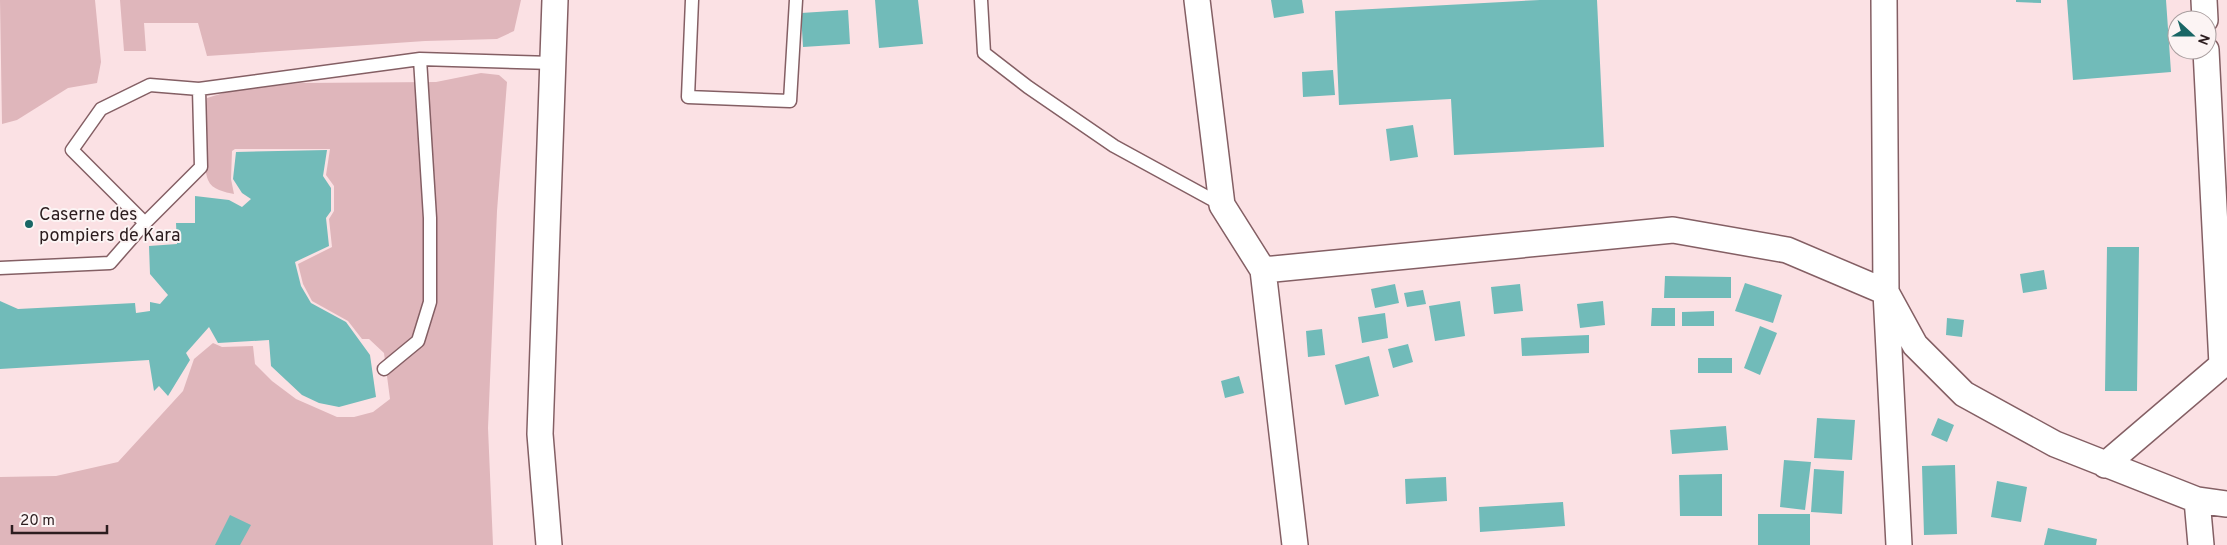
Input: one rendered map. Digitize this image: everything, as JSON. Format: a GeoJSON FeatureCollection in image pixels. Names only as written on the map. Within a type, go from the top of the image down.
{"type":"FeatureCollection","features":[{"type":"Feature","properties":{"kind":"street"},"geometry":{"type":"LineString","coordinates":[[550,545],[540,434],[555,0]]}},
{"type":"Feature","properties":{"kind":"street"},"geometry":{"type":"LineString","coordinates":[[1197,0],[1222,205],[1263,270],[1295,545]]}},
{"type":"Feature","properties":{"kind":"street"},"geometry":{"type":"LineString","coordinates":[[1884,0],[1886,292],[1899,545]]}},
{"type":"Feature","properties":{"kind":"street"},"geometry":{"type":"LineString","coordinates":[[2105,465],[2222,365],[2221,214],[2207,60]]}},
{"type":"Feature","properties":{"kind":"street"},"geometry":{"type":"LineString","coordinates":[[1263,270],[1673,230],[1787,250],[1886,292],[1915,345],[1964,394],[2055,444],[2105,465],[2197,500],[2227,504]]}},
{"type":"Feature","properties":{"kind":"street"},"geometry":{"type":"LineString","coordinates":[[2197,500],[2201,545]]}},
{"type":"Feature","properties":{"kind":"lane"},"geometry":{"type":"LineString","coordinates":[[692,0],[688,97],[790,101],[796,0]]}},
{"type":"Feature","properties":{"kind":"lane"},"geometry":{"type":"LineString","coordinates":[[981,0],[984,52],[1028,87],[1114,146],[1222,205]]}},
{"type":"Feature","properties":{"kind":"lane"},"geometry":{"type":"LineString","coordinates":[[384,368],[418,340],[430,302],[430,218],[420,58]]}},
{"type":"Feature","properties":{"kind":"lane"},"geometry":{"type":"LineString","coordinates":[[145,223],[72,150],[101,109],[150,85],[199,88],[420,58],[553,63]]}},
{"type":"Feature","properties":{"kind":"lane"},"geometry":{"type":"LineString","coordinates":[[0,268],[110,264],[145,223],[201,167],[199,88]]}},
{"type":"Feature","properties":{"kind":"shaded area"},"geometry":{"type":"Polygon","coordinates":[[[0,0],[95,0],[101,62],[97,83],[68,88],[17,120],[2,124],[0,0]]]}},
{"type":"Feature","properties":{"kind":"shaded area"},"geometry":{"type":"Polygon","coordinates":[[[120,0],[521,0],[514,31],[497,39],[425,41],[207,56],[198,23],[144,23],[146,51],[124,51],[120,0]]]}},
{"type":"Feature","properties":{"kind":"shaded area"},"geometry":{"type":"Polygon","coordinates":[[[481,73],[499,75],[507,82],[497,211],[488,428],[493,545],[0,545],[0,477],[56,476],[118,462],[183,391],[194,359],[213,343],[222,347],[253,346],[255,364],[272,381],[296,399],[337,417],[354,417],[373,412],[390,399],[384,353],[369,339],[362,339],[348,321],[312,301],[303,284],[298,264],[332,247],[329,219],[334,211],[334,186],[326,175],[330,149],[235,149],[232,151],[231,179],[234,194],[219,190],[212,186],[206,173],[204,140],[207,98],[230,91],[300,83],[436,82],[481,73]]]}},
{"type":"Feature","properties":{"kind":"building"},"geometry":{"type":"Polygon","coordinates":[[[875,0],[918,0],[923,44],[879,48],[875,0]]]}},
{"type":"Feature","properties":{"kind":"building"},"geometry":{"type":"Polygon","coordinates":[[[1271,0],[1302,0],[1304,13],[1274,18],[1271,0]]]}},
{"type":"Feature","properties":{"kind":"building"},"geometry":{"type":"Polygon","coordinates":[[[1540,0],[1597,0],[1604,147],[1454,155],[1451,99],[1339,105],[1335,11],[1540,0]]]}},
{"type":"Feature","properties":{"kind":"building"},"geometry":{"type":"Polygon","coordinates":[[[2016,0],[2041,0],[2041,3],[2016,2],[2016,0]]]}},
{"type":"Feature","properties":{"kind":"building"},"geometry":{"type":"Polygon","coordinates":[[[2067,0],[2166,0],[2167,60],[2170,60],[2171,72],[2073,80],[2067,0]]]}},
{"type":"Feature","properties":{"kind":"building"},"geometry":{"type":"Polygon","coordinates":[[[848,10],[850,44],[803,47],[801,13],[848,10]]]}},
{"type":"Feature","properties":{"kind":"building"},"geometry":{"type":"Polygon","coordinates":[[[1333,70],[1335,95],[1303,97],[1302,72],[1333,70]]]}},
{"type":"Feature","properties":{"kind":"building"},"geometry":{"type":"Polygon","coordinates":[[[1413,125],[1418,157],[1390,161],[1386,129],[1413,125]]]}},
{"type":"Feature","properties":{"kind":"building"},"geometry":{"type":"Polygon","coordinates":[[[327,150],[323,176],[331,188],[331,211],[326,218],[329,246],[295,262],[301,286],[311,303],[346,322],[370,355],[376,397],[339,407],[319,403],[302,395],[271,366],[269,340],[218,343],[209,327],[186,353],[190,360],[168,396],[159,386],[154,391],[149,360],[0,369],[0,301],[18,309],[135,303],[136,313],[150,311],[150,302],[160,304],[168,295],[150,274],[149,246],[177,244],[176,223],[195,223],[195,196],[229,200],[242,207],[251,199],[242,193],[233,179],[236,152],[327,150]]]}},
{"type":"Feature","properties":{"kind":"building"},"geometry":{"type":"Polygon","coordinates":[[[2107,247],[2139,247],[2137,391],[2105,391],[2107,247]]]}},
{"type":"Feature","properties":{"kind":"building"},"geometry":{"type":"Polygon","coordinates":[[[2044,270],[2047,289],[2023,293],[2020,274],[2044,270]]]}},
{"type":"Feature","properties":{"kind":"building"},"geometry":{"type":"Polygon","coordinates":[[[1665,276],[1731,277],[1731,298],[1664,298],[1665,276]]]}},
{"type":"Feature","properties":{"kind":"building"},"geometry":{"type":"Polygon","coordinates":[[[1745,283],[1782,295],[1773,323],[1735,311],[1745,283]]]}},
{"type":"Feature","properties":{"kind":"building"},"geometry":{"type":"Polygon","coordinates":[[[1395,284],[1399,303],[1375,308],[1371,289],[1395,284]]]}},
{"type":"Feature","properties":{"kind":"building"},"geometry":{"type":"Polygon","coordinates":[[[1520,284],[1523,311],[1494,314],[1491,287],[1520,284]]]}},
{"type":"Feature","properties":{"kind":"building"},"geometry":{"type":"Polygon","coordinates":[[[1423,290],[1426,304],[1407,307],[1404,293],[1423,290]]]}},
{"type":"Feature","properties":{"kind":"building"},"geometry":{"type":"Polygon","coordinates":[[[1460,301],[1465,336],[1435,341],[1429,306],[1460,301]]]}},
{"type":"Feature","properties":{"kind":"building"},"geometry":{"type":"Polygon","coordinates":[[[1603,301],[1605,325],[1580,328],[1577,304],[1603,301]]]}},
{"type":"Feature","properties":{"kind":"building"},"geometry":{"type":"Polygon","coordinates":[[[1652,308],[1675,308],[1675,326],[1651,326],[1652,308]]]}},
{"type":"Feature","properties":{"kind":"building"},"geometry":{"type":"Polygon","coordinates":[[[1714,311],[1714,326],[1682,326],[1682,312],[1714,311]]]}},
{"type":"Feature","properties":{"kind":"building"},"geometry":{"type":"Polygon","coordinates":[[[1385,313],[1388,338],[1362,343],[1358,317],[1385,313]]]}},
{"type":"Feature","properties":{"kind":"building"},"geometry":{"type":"Polygon","coordinates":[[[1947,318],[1964,320],[1962,337],[1946,335],[1947,318]]]}},
{"type":"Feature","properties":{"kind":"building"},"geometry":{"type":"Polygon","coordinates":[[[1760,326],[1777,333],[1760,375],[1744,368],[1760,326]]]}},
{"type":"Feature","properties":{"kind":"building"},"geometry":{"type":"Polygon","coordinates":[[[1322,329],[1325,355],[1308,357],[1306,331],[1322,329]]]}},
{"type":"Feature","properties":{"kind":"building"},"geometry":{"type":"Polygon","coordinates":[[[1589,335],[1589,353],[1522,356],[1521,338],[1589,335]]]}},
{"type":"Feature","properties":{"kind":"building"},"geometry":{"type":"Polygon","coordinates":[[[1408,344],[1413,362],[1393,368],[1388,349],[1408,344]]]}},
{"type":"Feature","properties":{"kind":"building"},"geometry":{"type":"Polygon","coordinates":[[[1369,356],[1379,396],[1345,405],[1335,365],[1369,356]]]}},
{"type":"Feature","properties":{"kind":"building"},"geometry":{"type":"Polygon","coordinates":[[[1698,358],[1732,358],[1732,373],[1698,373],[1698,358]]]}},
{"type":"Feature","properties":{"kind":"building"},"geometry":{"type":"Polygon","coordinates":[[[1239,376],[1244,393],[1225,398],[1221,381],[1239,376]]]}},
{"type":"Feature","properties":{"kind":"building"},"geometry":{"type":"Polygon","coordinates":[[[1817,418],[1855,420],[1852,460],[1814,458],[1817,418]]]}},
{"type":"Feature","properties":{"kind":"building"},"geometry":{"type":"Polygon","coordinates":[[[1938,418],[1954,425],[1947,442],[1931,435],[1938,418]]]}},
{"type":"Feature","properties":{"kind":"building"},"geometry":{"type":"Polygon","coordinates":[[[1726,426],[1728,450],[1672,454],[1670,430],[1726,426]]]}},
{"type":"Feature","properties":{"kind":"building"},"geometry":{"type":"Polygon","coordinates":[[[1784,460],[1811,462],[1805,510],[1780,507],[1784,460]]]}},
{"type":"Feature","properties":{"kind":"building"},"geometry":{"type":"Polygon","coordinates":[[[1955,465],[1957,534],[1924,535],[1922,466],[1955,465]]]}},
{"type":"Feature","properties":{"kind":"building"},"geometry":{"type":"Polygon","coordinates":[[[1814,469],[1844,471],[1842,514],[1811,512],[1814,469]]]}},
{"type":"Feature","properties":{"kind":"building"},"geometry":{"type":"Polygon","coordinates":[[[1722,474],[1722,516],[1680,516],[1679,475],[1722,474]]]}},
{"type":"Feature","properties":{"kind":"building"},"geometry":{"type":"Polygon","coordinates":[[[1446,477],[1447,501],[1406,504],[1405,479],[1446,477]]]}},
{"type":"Feature","properties":{"kind":"building"},"geometry":{"type":"Polygon","coordinates":[[[1997,481],[2027,487],[2021,522],[1991,517],[1997,481]]]}},
{"type":"Feature","properties":{"kind":"building"},"geometry":{"type":"Polygon","coordinates":[[[1563,502],[1565,526],[1480,532],[1479,507],[1563,502]]]}},
{"type":"Feature","properties":{"kind":"building"},"geometry":{"type":"Polygon","coordinates":[[[1758,514],[1810,514],[1810,545],[1758,545],[1758,514]]]}},
{"type":"Feature","properties":{"kind":"building"},"geometry":{"type":"Polygon","coordinates":[[[230,515],[251,525],[240,545],[215,545],[230,515]]]}},
{"type":"Feature","properties":{"kind":"building"},"geometry":{"type":"Polygon","coordinates":[[[2048,528],[2097,539],[2096,545],[2044,545],[2048,528]]]}},
{"type":"Feature","properties":{"kind":"place","name":"Caserne des pompiers de Kara"},"geometry":{"type":"Point","coordinates":[29,224]}}]}
